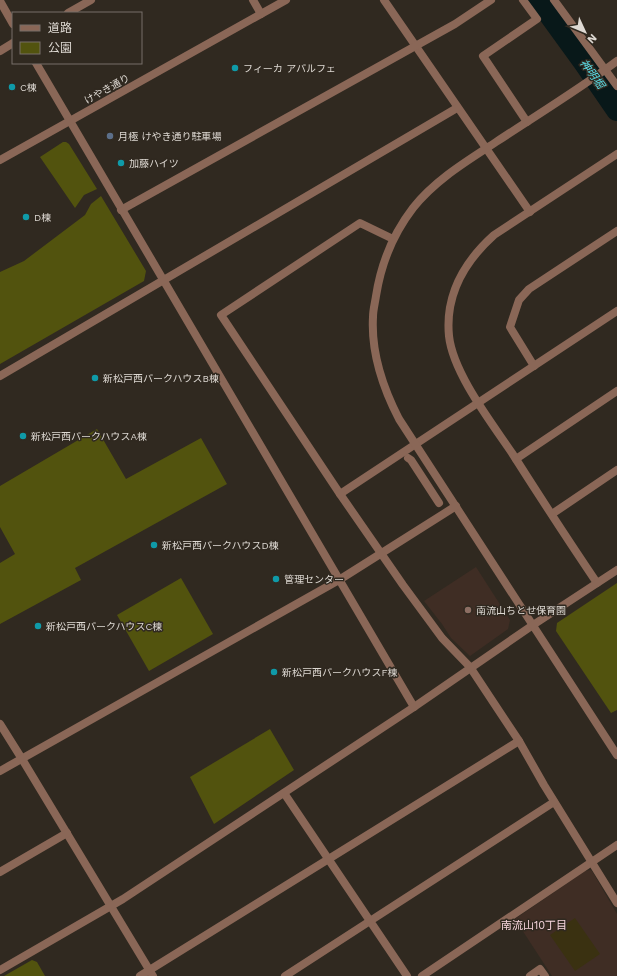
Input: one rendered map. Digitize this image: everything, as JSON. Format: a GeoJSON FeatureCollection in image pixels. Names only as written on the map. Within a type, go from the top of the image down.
{"type":"FeatureCollection","features":[{"type":"Feature","properties":{"kind":"street"},"geometry":{"type":"LineString","coordinates":[[70,12],[91,0]]}},
{"type":"Feature","properties":{"kind":"street"},"geometry":{"type":"LineString","coordinates":[[253,0],[261,14]]}},
{"type":"Feature","properties":{"kind":"street","name":"けやき通り"},"geometry":{"type":"LineString","coordinates":[[0,160],[286,0]]}},
{"type":"Feature","properties":{"kind":"street"},"geometry":{"type":"LineString","coordinates":[[384,0],[530,212]]}},
{"type":"Feature","properties":{"kind":"street"},"geometry":{"type":"LineString","coordinates":[[121,210],[456,24],[491,0]]}},
{"type":"Feature","properties":{"kind":"street"},"geometry":{"type":"LineString","coordinates":[[523,0],[536,19],[483,56],[527,122]]}},
{"type":"Feature","properties":{"kind":"street"},"geometry":{"type":"LineString","coordinates":[[554,0],[603,71],[617,86]]}},
{"type":"Feature","properties":{"kind":"street"},"geometry":{"type":"LineString","coordinates":[[0,1],[12,22]]}},
{"type":"Feature","properties":{"kind":"street"},"geometry":{"type":"LineString","coordinates":[[0,51],[12,44]]}},
{"type":"Feature","properties":{"kind":"street"},"geometry":{"type":"LineString","coordinates":[[617,61],[486,148],[441,180],[428,192],[402,223],[393,239],[384,260],[378,282],[373,318],[375,350],[382,379],[389,400],[399,419],[617,755]]}},
{"type":"Feature","properties":{"kind":"street"},"geometry":{"type":"LineString","coordinates":[[37,64],[121,210],[414,706]]}},
{"type":"Feature","properties":{"kind":"street"},"geometry":{"type":"LineString","coordinates":[[0,376],[457,108]]}},
{"type":"Feature","properties":{"kind":"street"},"geometry":{"type":"LineString","coordinates":[[597,583],[479,403],[458,368],[449,336],[449,318],[452,299],[462,272],[472,256],[494,235],[617,154]]}},
{"type":"Feature","properties":{"kind":"street"},"geometry":{"type":"LineString","coordinates":[[393,239],[360,223],[220,315],[403,585],[442,638],[470,667],[519,741],[554,802],[617,903]]}},
{"type":"Feature","properties":{"kind":"street"},"geometry":{"type":"LineString","coordinates":[[534,366],[510,327],[519,300],[529,290],[617,231]]}},
{"type":"Feature","properties":{"kind":"street"},"geometry":{"type":"LineString","coordinates":[[340,494],[617,311]]}},
{"type":"Feature","properties":{"kind":"street"},"geometry":{"type":"LineString","coordinates":[[516,459],[617,391]]}},
{"type":"Feature","properties":{"kind":"street"},"geometry":{"type":"LineString","coordinates":[[408,458],[411,460],[439,503]]}},
{"type":"Feature","properties":{"kind":"street"},"geometry":{"type":"LineString","coordinates":[[552,514],[617,470]]}},
{"type":"Feature","properties":{"kind":"street"},"geometry":{"type":"LineString","coordinates":[[0,771],[339,580],[456,506]]}},
{"type":"Feature","properties":{"kind":"street"},"geometry":{"type":"LineString","coordinates":[[0,970],[111,906],[284,793],[617,570]]}},
{"type":"Feature","properties":{"kind":"street"},"geometry":{"type":"LineString","coordinates":[[0,724],[152,973]]}},
{"type":"Feature","properties":{"kind":"street"},"geometry":{"type":"LineString","coordinates":[[140,976],[152,973],[519,741]]}},
{"type":"Feature","properties":{"kind":"street"},"geometry":{"type":"LineString","coordinates":[[284,793],[407,976]]}},
{"type":"Feature","properties":{"kind":"street"},"geometry":{"type":"LineString","coordinates":[[285,976],[554,802]]}},
{"type":"Feature","properties":{"kind":"street"},"geometry":{"type":"LineString","coordinates":[[0,872],[67,833]]}},
{"type":"Feature","properties":{"kind":"street"},"geometry":{"type":"LineString","coordinates":[[422,976],[617,845]]}},
{"type":"Feature","properties":{"kind":"street"},"geometry":{"type":"LineString","coordinates":[[530,976],[540,969],[545,976]]}},
{"type":"Feature","properties":{"kind":"shaded area","name":"南流山ちとせ保育園"},"geometry":{"type":"Polygon","coordinates":[[[476,567],[510,620],[508,629],[470,656],[451,638],[424,601],[476,567]]]}},
{"type":"Feature","properties":{"kind":"shaded area"},"geometry":{"type":"Polygon","coordinates":[[[590,870],[617,914],[617,976],[552,976],[515,919],[585,871],[590,870]]]}},
{"type":"Feature","properties":{"kind":"green space"},"geometry":{"type":"Polygon","coordinates":[[[63,142],[69,144],[97,189],[84,195],[75,208],[40,157],[63,142]]]}},
{"type":"Feature","properties":{"kind":"green space"},"geometry":{"type":"Polygon","coordinates":[[[101,196],[146,271],[144,281],[0,364],[0,272],[24,261],[85,215],[91,204],[101,196]]]}},
{"type":"Feature","properties":{"kind":"green space"},"geometry":{"type":"Polygon","coordinates":[[[97,429],[126,479],[201,438],[227,484],[75,568],[81,580],[0,624],[0,563],[15,554],[0,527],[0,486],[97,429]]]}},
{"type":"Feature","properties":{"kind":"green space"},"geometry":{"type":"Polygon","coordinates":[[[181,578],[213,634],[149,671],[117,615],[181,578]]]}},
{"type":"Feature","properties":{"kind":"green space"},"geometry":{"type":"Polygon","coordinates":[[[617,583],[617,710],[611,713],[556,631],[557,623],[617,583]]]}},
{"type":"Feature","properties":{"kind":"green space"},"geometry":{"type":"Polygon","coordinates":[[[270,729],[294,770],[214,824],[190,777],[270,729]]]}},
{"type":"Feature","properties":{"kind":"green space"},"geometry":{"type":"Polygon","coordinates":[[[32,960],[37,962],[45,976],[4,976],[32,960]]]}},
{"type":"Feature","properties":{"kind":"sand"},"geometry":{"type":"Polygon","coordinates":[[[575,918],[600,954],[575,971],[550,935],[575,918]]]}},
{"type":"Feature","properties":{"kind":"waterway","name":"神明堀"},"geometry":{"type":"LineString","coordinates":[[539,0],[617,110]]}},
{"type":"Feature","properties":{"kind":"place","name":"フィーカ アパルフェ"},"geometry":{"type":"Point","coordinates":[235,68]}},
{"type":"Feature","properties":{"kind":"place","name":"C棟"},"geometry":{"type":"Point","coordinates":[12,87]}},
{"type":"Feature","properties":{"kind":"place","name":"月極 けやき通り駐車場"},"geometry":{"type":"Point","coordinates":[110,136]}},
{"type":"Feature","properties":{"kind":"place","name":"加藤ハイツ"},"geometry":{"type":"Point","coordinates":[121,163]}},
{"type":"Feature","properties":{"kind":"place","name":"D棟"},"geometry":{"type":"Point","coordinates":[26,217]}},
{"type":"Feature","properties":{"kind":"place","name":"新松戸西パークハウスB棟"},"geometry":{"type":"Point","coordinates":[95,378]}},
{"type":"Feature","properties":{"kind":"place","name":"新松戸西パークハウスA棟"},"geometry":{"type":"Point","coordinates":[23,436]}},
{"type":"Feature","properties":{"kind":"place","name":"新松戸西パークハウスD棟"},"geometry":{"type":"Point","coordinates":[154,545]}},
{"type":"Feature","properties":{"kind":"place","name":"管理センター"},"geometry":{"type":"Point","coordinates":[276,579]}},
{"type":"Feature","properties":{"kind":"place","name":"南流山ちとせ保育園"},"geometry":{"type":"Point","coordinates":[468,610]}},
{"type":"Feature","properties":{"kind":"place","name":"新松戸西パークハウスC棟"},"geometry":{"type":"Point","coordinates":[38,626]}},
{"type":"Feature","properties":{"kind":"place","name":"新松戸西パークハウスF棟"},"geometry":{"type":"Point","coordinates":[274,672]}},
{"type":"Feature","properties":{"kind":"district","name":"南流山10丁目"},"geometry":{"type":"Point","coordinates":[534,925]}}]}
